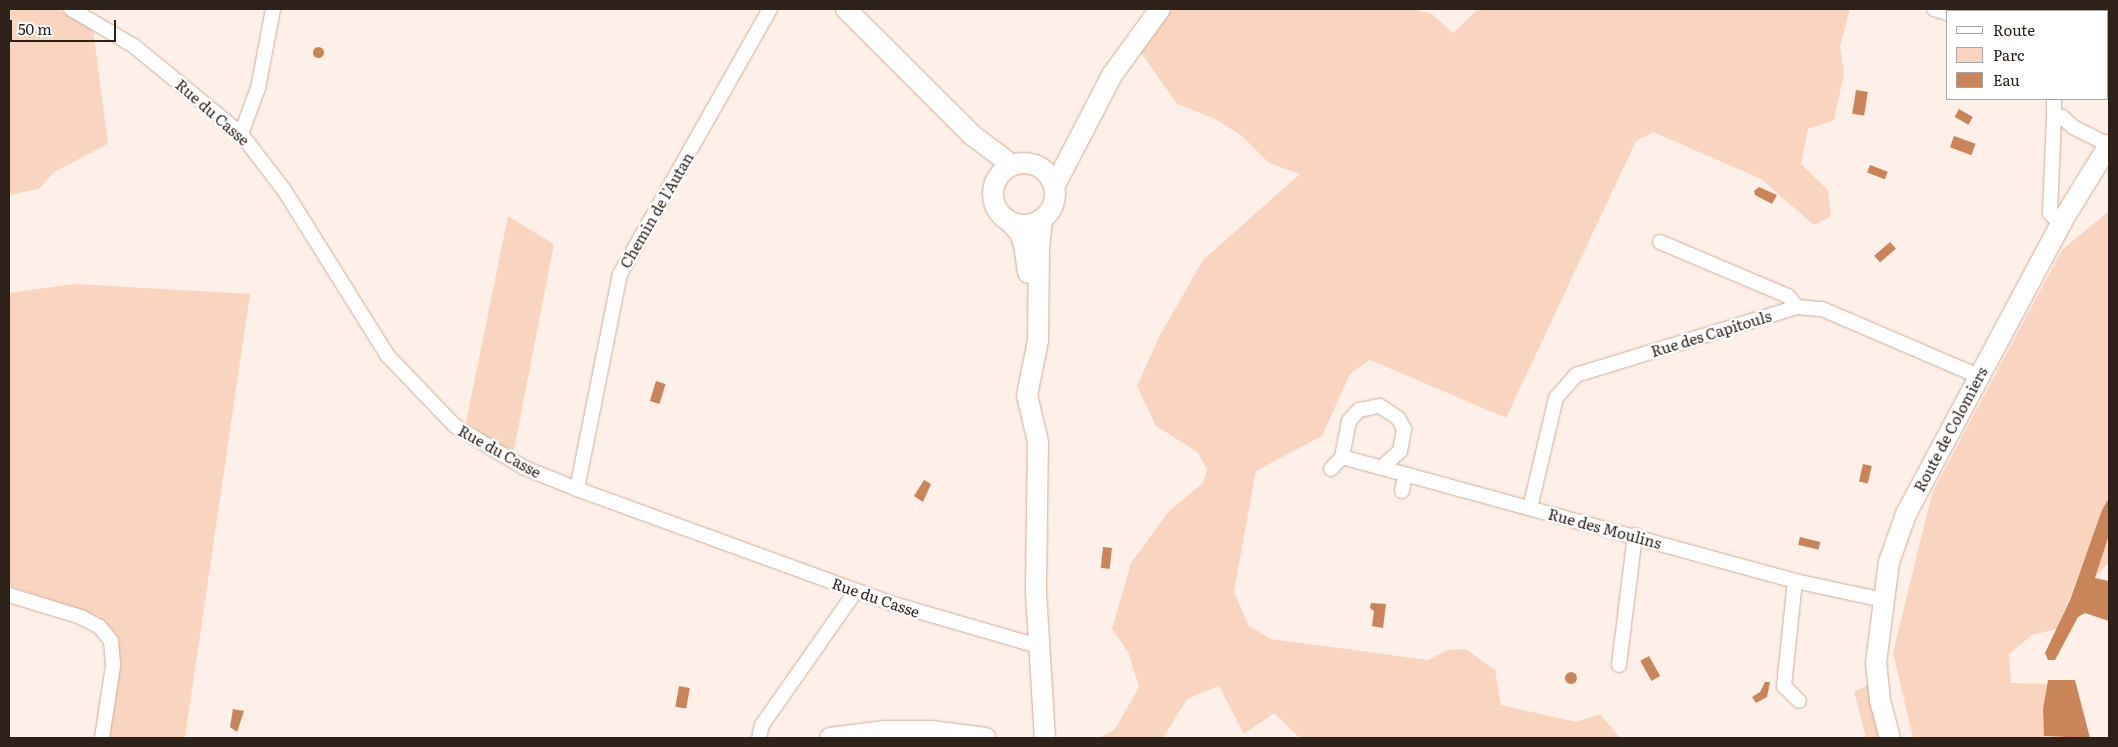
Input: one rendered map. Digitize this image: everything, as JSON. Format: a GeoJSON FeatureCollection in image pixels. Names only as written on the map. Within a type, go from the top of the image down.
{"type":"FeatureCollection","features":[{"type":"Feature","properties":{"kind":"main road"},"geometry":{"type":"LineString","coordinates":[[846,9],[972,135],[1012,165]]}},
{"type":"Feature","properties":{"kind":"main road"},"geometry":{"type":"LineString","coordinates":[[1045,738],[1036,592],[1035,460],[1037,433],[1027,395],[1038,342],[1038,248],[1042,220],[1053,205],[1054,187],[1065,170],[1070,154],[1112,75],[1160,9]]}},
{"type":"Feature","properties":{"kind":"main road"},"geometry":{"type":"LineString","coordinates":[[919,84],[987,164],[995,181],[993,202],[1002,217],[1020,233],[1028,265],[1029,332],[1017,394],[1021,418],[1035,460]]}},
{"type":"Feature","properties":{"kind":"main road","name":"Route de Colomiers"},"geometry":{"type":"LineString","coordinates":[[1890,738],[1880,700],[1876,663],[1889,562],[1906,514],[1978,376],[2061,225],[2109,145]]}},
{"type":"Feature","properties":{"kind":"main road"},"geometry":{"type":"LineString","coordinates":[[1037,166],[1070,154]]}},
{"type":"Feature","properties":{"kind":"main road"},"geometry":{"type":"LineString","coordinates":[[995,181],[1012,165],[1029,163],[1037,166],[1048,175],[1054,187]]}},
{"type":"Feature","properties":{"kind":"main road"},"geometry":{"type":"LineString","coordinates":[[1011,223],[1027,226],[1042,220]]}},
{"type":"Feature","properties":{"kind":"main road"},"geometry":{"type":"LineString","coordinates":[[1032,738],[1031,644],[1036,592]]}},
{"type":"Feature","properties":{"kind":"main road"},"geometry":{"type":"LineString","coordinates":[[830,738],[903,731],[986,738]]}},
{"type":"Feature","properties":{"kind":"street","name":"Rue du Casse"},"geometry":{"type":"LineString","coordinates":[[71,9],[134,46],[241,134],[262,156],[369,327],[412,384],[455,426],[476,440],[525,468],[856,591],[1031,644]]}},
{"type":"Feature","properties":{"kind":"street"},"geometry":{"type":"LineString","coordinates":[[241,134],[258,88],[274,9]]}},
{"type":"Feature","properties":{"kind":"street","name":"Chemin de l'Autan"},"geometry":{"type":"LineString","coordinates":[[578,488],[620,274],[770,9]]}},
{"type":"Feature","properties":{"kind":"street"},"geometry":{"type":"LineString","coordinates":[[1934,9],[1946,13]]}},
{"type":"Feature","properties":{"kind":"street"},"geometry":{"type":"LineString","coordinates":[[2054,100],[2050,213],[2061,225]]}},
{"type":"Feature","properties":{"kind":"street"},"geometry":{"type":"LineString","coordinates":[[2054,116],[2062,117],[2066,123],[2109,145]]}},
{"type":"Feature","properties":{"kind":"street"},"geometry":{"type":"LineString","coordinates":[[1660,242],[1788,296],[1796,307]]}},
{"type":"Feature","properties":{"kind":"street","name":"Rue des Capitouls"},"geometry":{"type":"LineString","coordinates":[[1530,508],[1556,398],[1576,375],[1796,307],[1822,309],[1978,376]]}},
{"type":"Feature","properties":{"kind":"street"},"geometry":{"type":"LineString","coordinates":[[1331,469],[1342,457],[1348,421],[1359,410],[1380,406],[1398,418],[1404,429],[1400,452],[1382,467]]}},
{"type":"Feature","properties":{"kind":"street","name":"Rue des Moulins"},"geometry":{"type":"LineString","coordinates":[[1342,457],[1382,467],[1405,476],[1635,535],[1795,581],[1884,600]]}},
{"type":"Feature","properties":{"kind":"street"},"geometry":{"type":"LineString","coordinates":[[1402,491],[1405,476]]}},
{"type":"Feature","properties":{"kind":"street"},"geometry":{"type":"LineString","coordinates":[[1619,665],[1635,535]]}},
{"type":"Feature","properties":{"kind":"street"},"geometry":{"type":"LineString","coordinates":[[1795,581],[1784,686],[1799,701]]}},
{"type":"Feature","properties":{"kind":"street"},"geometry":{"type":"LineString","coordinates":[[759,738],[762,725],[856,591]]}},
{"type":"Feature","properties":{"kind":"street"},"geometry":{"type":"LineString","coordinates":[[9,595],[81,617],[100,626],[111,640],[113,666],[102,738]]}},
{"type":"Feature","properties":{"kind":"green space"},"geometry":{"type":"Polygon","coordinates":[[[9,9],[58,9],[93,29],[108,144],[54,172],[39,189],[9,195],[9,9]]]}},
{"type":"Feature","properties":{"kind":"green space"},"geometry":{"type":"Polygon","coordinates":[[[1166,9],[1414,9],[1432,14],[1453,33],[1478,9],[1850,9],[1840,46],[1844,74],[1834,120],[1808,129],[1801,164],[1828,190],[1831,216],[1814,225],[1761,179],[1653,132],[1636,141],[1506,418],[1370,360],[1350,374],[1322,436],[1256,471],[1234,592],[1249,626],[1271,639],[1428,660],[1447,650],[1466,649],[1495,670],[1501,705],[1576,722],[1600,714],[1620,738],[1300,738],[1274,713],[1244,734],[1219,686],[1187,699],[1163,738],[1099,738],[1115,729],[1139,687],[1128,652],[1112,629],[1131,563],[1169,511],[1203,483],[1207,469],[1197,452],[1156,426],[1137,386],[1159,337],[1203,260],[1300,174],[1269,163],[1242,136],[1215,119],[1177,104],[1137,47],[1166,9]]]}},
{"type":"Feature","properties":{"kind":"green space"},"geometry":{"type":"Polygon","coordinates":[[[2109,211],[2109,498],[2057,629],[2032,635],[2009,654],[2011,683],[2047,684],[2043,709],[2044,736],[2050,738],[1913,738],[1893,653],[1932,493],[2062,250],[2109,211]]]}},
{"type":"Feature","properties":{"kind":"green space"},"geometry":{"type":"Polygon","coordinates":[[[508,216],[554,244],[514,450],[495,444],[466,422],[508,216]]]}},
{"type":"Feature","properties":{"kind":"green space"},"geometry":{"type":"Polygon","coordinates":[[[75,284],[250,294],[185,738],[107,738],[120,652],[113,631],[99,616],[9,586],[9,293],[75,284]]]}},
{"type":"Feature","properties":{"kind":"green space"},"geometry":{"type":"Polygon","coordinates":[[[2109,535],[2109,562],[2095,578],[2109,535]]]}},
{"type":"Feature","properties":{"kind":"green space"},"geometry":{"type":"Polygon","coordinates":[[[1872,683],[1870,700],[1880,738],[1866,738],[1854,692],[1872,683]]]}},
{"type":"Feature","properties":{"kind":"water"},"geometry":{"type":"Polygon","coordinates":[[[318,46],[324,52],[318,58],[312,52],[318,46]]]}},
{"type":"Feature","properties":{"kind":"water"},"geometry":{"type":"Polygon","coordinates":[[[1856,90],[1868,92],[1864,116],[1852,114],[1856,90]]]}},
{"type":"Feature","properties":{"kind":"water"},"geometry":{"type":"Polygon","coordinates":[[[1959,109],[1973,117],[1968,125],[1954,117],[1959,109]]]}},
{"type":"Feature","properties":{"kind":"water"},"geometry":{"type":"Polygon","coordinates":[[[1954,136],[1976,144],[1972,155],[1950,147],[1954,136]]]}},
{"type":"Feature","properties":{"kind":"water"},"geometry":{"type":"Polygon","coordinates":[[[1870,165],[1888,172],[1885,179],[1867,172],[1870,165]]]}},
{"type":"Feature","properties":{"kind":"water"},"geometry":{"type":"Polygon","coordinates":[[[1759,187],[1777,195],[1772,204],[1755,195],[1754,191],[1759,187]]]}},
{"type":"Feature","properties":{"kind":"water"},"geometry":{"type":"Polygon","coordinates":[[[1890,242],[1896,249],[1880,263],[1874,256],[1890,242]]]}},
{"type":"Feature","properties":{"kind":"water"},"geometry":{"type":"Polygon","coordinates":[[[656,381],[666,384],[659,404],[650,401],[656,381]]]}},
{"type":"Feature","properties":{"kind":"water"},"geometry":{"type":"Polygon","coordinates":[[[1863,464],[1872,466],[1868,484],[1859,482],[1863,464]]]}},
{"type":"Feature","properties":{"kind":"water"},"geometry":{"type":"Polygon","coordinates":[[[924,480],[931,484],[923,502],[914,496],[924,480]]]}},
{"type":"Feature","properties":{"kind":"water"},"geometry":{"type":"Polygon","coordinates":[[[2109,498],[2109,535],[2095,578],[2109,581],[2109,621],[2085,613],[2078,617],[2055,660],[2048,660],[2045,653],[2070,600],[2102,510],[2109,498]]]}},
{"type":"Feature","properties":{"kind":"water"},"geometry":{"type":"Polygon","coordinates":[[[1800,537],[1820,542],[1818,550],[1798,545],[1800,537]]]}},
{"type":"Feature","properties":{"kind":"water"},"geometry":{"type":"Polygon","coordinates":[[[1103,547],[1112,548],[1110,569],[1101,568],[1103,547]]]}},
{"type":"Feature","properties":{"kind":"water"},"geometry":{"type":"Polygon","coordinates":[[[1371,603],[1386,604],[1383,628],[1372,626],[1374,611],[1370,608],[1371,603]]]}},
{"type":"Feature","properties":{"kind":"water"},"geometry":{"type":"Polygon","coordinates":[[[1649,656],[1660,676],[1651,681],[1640,661],[1649,656]]]}},
{"type":"Feature","properties":{"kind":"water"},"geometry":{"type":"Polygon","coordinates":[[[1573,672],[1576,673],[1576,683],[1569,684],[1566,683],[1565,676],[1566,673],[1573,672]]]}},
{"type":"Feature","properties":{"kind":"water"},"geometry":{"type":"Polygon","coordinates":[[[2048,680],[2075,680],[2090,738],[2044,736],[2043,709],[2048,680]]]}},
{"type":"Feature","properties":{"kind":"water"},"geometry":{"type":"Polygon","coordinates":[[[1765,682],[1770,682],[1767,697],[1756,703],[1752,697],[1760,692],[1765,682]]]}},
{"type":"Feature","properties":{"kind":"water"},"geometry":{"type":"Polygon","coordinates":[[[679,686],[690,688],[686,709],[675,707],[679,686]]]}},
{"type":"Feature","properties":{"kind":"water"},"geometry":{"type":"Polygon","coordinates":[[[233,709],[244,711],[237,732],[230,727],[233,709]]]}}]}
